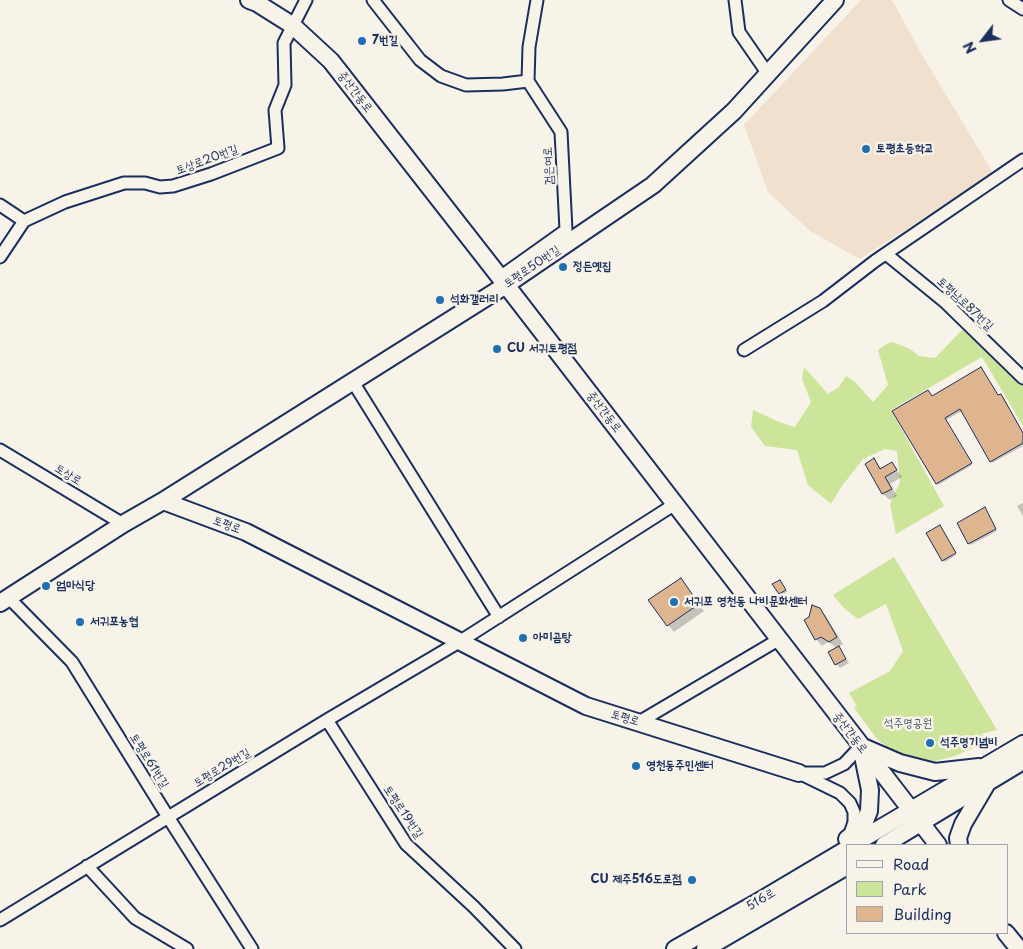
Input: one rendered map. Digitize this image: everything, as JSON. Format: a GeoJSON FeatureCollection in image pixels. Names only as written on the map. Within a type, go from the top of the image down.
{"type":"FeatureCollection","features":[{"type":"Feature","properties":{"kind":"main road","name":"중산간동로"},"geometry":{"type":"LineString","coordinates":[[249,0],[292,25],[331,61],[937,844]]}},
{"type":"Feature","properties":{"kind":"main road","name":"토평로50번길"},"geometry":{"type":"LineString","coordinates":[[163,501],[353,382],[503,281],[653,185],[734,111],[835,0]]}},
{"type":"Feature","properties":{"kind":"main road"},"geometry":{"type":"LineString","coordinates":[[5,600],[123,524],[163,501]]}},
{"type":"Feature","properties":{"kind":"main road","name":"토평로"},"geometry":{"type":"LineString","coordinates":[[163,501],[246,532],[586,706],[799,773]]}},
{"type":"Feature","properties":{"kind":"main road"},"geometry":{"type":"LineString","coordinates":[[849,844],[916,817],[986,774],[1023,744]]}},
{"type":"Feature","properties":{"kind":"main road"},"geometry":{"type":"LineString","coordinates":[[861,746],[900,763],[935,772],[986,774],[1023,761]]}},
{"type":"Feature","properties":{"kind":"main road"},"geometry":{"type":"LineString","coordinates":[[849,844],[863,826],[871,799],[861,746]]}},
{"type":"Feature","properties":{"kind":"main road"},"geometry":{"type":"LineString","coordinates":[[959,844],[958,838],[963,824],[986,774]]}},
{"type":"Feature","properties":{"kind":"main road"},"geometry":{"type":"LineString","coordinates":[[885,844],[916,817]]}},
{"type":"Feature","properties":{"kind":"main road","name":"516로"},"geometry":{"type":"LineString","coordinates":[[675,949],[781,888],[801,866],[846,845]]}},
{"type":"Feature","properties":{"kind":"main road","name":"516로"},"geometry":{"type":"LineString","coordinates":[[705,949],[846,867]]}},
{"type":"Feature","properties":{"kind":"main road"},"geometry":{"type":"LineString","coordinates":[[781,906],[846,875]]}},
{"type":"Feature","properties":{"kind":"main road"},"geometry":{"type":"LineString","coordinates":[[1007,934],[1019,949]]}},
{"type":"Feature","properties":{"kind":"street"},"geometry":{"type":"LineString","coordinates":[[292,25],[306,0]]}},
{"type":"Feature","properties":{"kind":"street"},"geometry":{"type":"LineString","coordinates":[[373,0],[420,60],[441,76],[466,85],[528,81],[529,47],[537,0]]}},
{"type":"Feature","properties":{"kind":"street"},"geometry":{"type":"LineString","coordinates":[[734,0],[739,32],[768,74]]}},
{"type":"Feature","properties":{"kind":"street"},"geometry":{"type":"LineString","coordinates":[[1008,0],[1023,9]]}},
{"type":"Feature","properties":{"kind":"street","name":"토상로20번길"},"geometry":{"type":"LineString","coordinates":[[24,220],[65,202],[124,183],[145,183],[160,187],[174,186],[278,148],[275,110],[285,85],[284,43],[292,25]]}},
{"type":"Feature","properties":{"kind":"street","name":"검은여로"},"geometry":{"type":"LineString","coordinates":[[503,281],[566,230],[561,132],[528,81]]}},
{"type":"Feature","properties":{"kind":"street"},"geometry":{"type":"LineString","coordinates":[[744,350],[823,301],[886,254],[1023,160]]}},
{"type":"Feature","properties":{"kind":"street"},"geometry":{"type":"LineString","coordinates":[[0,205],[24,220],[0,257]]}},
{"type":"Feature","properties":{"kind":"street","name":"토평남로87번길"},"geometry":{"type":"LineString","coordinates":[[886,254],[945,302],[1023,378]]}},
{"type":"Feature","properties":{"kind":"street"},"geometry":{"type":"LineString","coordinates":[[353,382],[499,617]]}},
{"type":"Feature","properties":{"kind":"street","name":"토상로"},"geometry":{"type":"LineString","coordinates":[[0,450],[123,524]]}},
{"type":"Feature","properties":{"kind":"street"},"geometry":{"type":"LineString","coordinates":[[459,642],[675,504]]}},
{"type":"Feature","properties":{"kind":"street","name":"토평로61번길"},"geometry":{"type":"LineString","coordinates":[[5,600],[72,662],[252,949]]}},
{"type":"Feature","properties":{"kind":"street"},"geometry":{"type":"LineString","coordinates":[[640,722],[778,640]]}},
{"type":"Feature","properties":{"kind":"street","name":"토평로29번길"},"geometry":{"type":"LineString","coordinates":[[0,920],[327,720],[459,642]]}},
{"type":"Feature","properties":{"kind":"street","name":"토평로19번길"},"geometry":{"type":"LineString","coordinates":[[327,720],[406,844],[474,907],[515,949]]}},
{"type":"Feature","properties":{"kind":"street"},"geometry":{"type":"LineString","coordinates":[[799,773],[825,772],[844,764],[861,746]]}},
{"type":"Feature","properties":{"kind":"street"},"geometry":{"type":"LineString","coordinates":[[799,773],[840,793],[850,803],[854,812],[854,822],[849,844]]}},
{"type":"Feature","properties":{"kind":"street"},"geometry":{"type":"LineString","coordinates":[[87,866],[135,918],[187,949]]}},
{"type":"Feature","properties":{"kind":"shaded area","name":"토평초등학교"},"geometry":{"type":"Polygon","coordinates":[[[861,0],[892,0],[922,55],[993,173],[860,259],[810,231],[768,192],[744,125],[861,0]]]}},
{"type":"Feature","properties":{"kind":"green space"},"geometry":{"type":"Polygon","coordinates":[[[965,327],[1023,379],[1023,426],[982,357],[891,410],[944,506],[896,534],[890,504],[900,482],[897,451],[885,449],[863,459],[831,504],[808,485],[797,450],[765,446],[751,427],[753,410],[795,427],[811,402],[802,379],[804,367],[828,394],[839,387],[846,376],[856,383],[873,402],[888,385],[878,350],[893,342],[910,349],[919,356],[935,358],[965,327]]]}},
{"type":"Feature","properties":{"kind":"green space","name":"석주명공원"},"geometry":{"type":"Polygon","coordinates":[[[894,557],[997,730],[981,734],[989,741],[955,756],[931,762],[896,754],[877,739],[854,708],[857,706],[849,693],[890,671],[903,651],[886,604],[858,619],[845,609],[833,595],[894,557]]]}},
{"type":"Feature","properties":{"kind":"building"},"geometry":{"type":"Polygon","coordinates":[[[981,367],[998,395],[1001,394],[1023,433],[1023,443],[990,462],[960,409],[945,418],[972,463],[936,484],[892,411],[928,390],[932,396],[981,367]]]}},
{"type":"Feature","properties":{"kind":"building"},"geometry":{"type":"Polygon","coordinates":[[[874,458],[880,469],[892,462],[897,470],[885,477],[892,489],[882,494],[865,464],[874,458]]]}},
{"type":"Feature","properties":{"kind":"building"},"geometry":{"type":"Polygon","coordinates":[[[985,507],[996,529],[968,544],[957,523],[985,507]]]}},
{"type":"Feature","properties":{"kind":"building"},"geometry":{"type":"Polygon","coordinates":[[[940,525],[956,553],[942,561],[926,533],[940,525]]]}},
{"type":"Feature","properties":{"kind":"building","name":"서귀포 영천동 나비문화센터"},"geometry":{"type":"Polygon","coordinates":[[[681,578],[699,604],[667,626],[648,600],[681,578]]]}},
{"type":"Feature","properties":{"kind":"building"},"geometry":{"type":"Polygon","coordinates":[[[780,580],[786,590],[779,594],[772,584],[780,580]]]}},
{"type":"Feature","properties":{"kind":"building"},"geometry":{"type":"Polygon","coordinates":[[[812,605],[820,608],[837,637],[829,642],[821,637],[815,640],[804,620],[809,617],[812,605]]]}},
{"type":"Feature","properties":{"kind":"building"},"geometry":{"type":"Polygon","coordinates":[[[839,646],[846,659],[835,665],[828,652],[839,646]]]}},
{"type":"Feature","properties":{"kind":"place","name":"7번길"},"geometry":{"type":"Point","coordinates":[362,41]}},
{"type":"Feature","properties":{"kind":"place","name":"토평초등학교"},"geometry":{"type":"Point","coordinates":[866,149]}},
{"type":"Feature","properties":{"kind":"place","name":"정든옛집"},"geometry":{"type":"Point","coordinates":[563,267]}},
{"type":"Feature","properties":{"kind":"place","name":"석화갤러리"},"geometry":{"type":"Point","coordinates":[440,300]}},
{"type":"Feature","properties":{"kind":"place","name":"CU 서귀토평점"},"geometry":{"type":"Point","coordinates":[497,349]}},
{"type":"Feature","properties":{"kind":"place","name":"엄마식당"},"geometry":{"type":"Point","coordinates":[46,586]}},
{"type":"Feature","properties":{"kind":"place","name":"서귀포 영천동 나비문화센터"},"geometry":{"type":"Point","coordinates":[674,602]}},
{"type":"Feature","properties":{"kind":"place","name":"서귀포농협"},"geometry":{"type":"Point","coordinates":[80,622]}},
{"type":"Feature","properties":{"kind":"place","name":"아미곰탕"},"geometry":{"type":"Point","coordinates":[523,638]}},
{"type":"Feature","properties":{"kind":"place","name":"석주명기념비"},"geometry":{"type":"Point","coordinates":[930,743]}},
{"type":"Feature","properties":{"kind":"place","name":"영천동주민센터"},"geometry":{"type":"Point","coordinates":[636,766]}},
{"type":"Feature","properties":{"kind":"place","name":"CU 제주516도로점"},"geometry":{"type":"Point","coordinates":[692,880]}}]}
